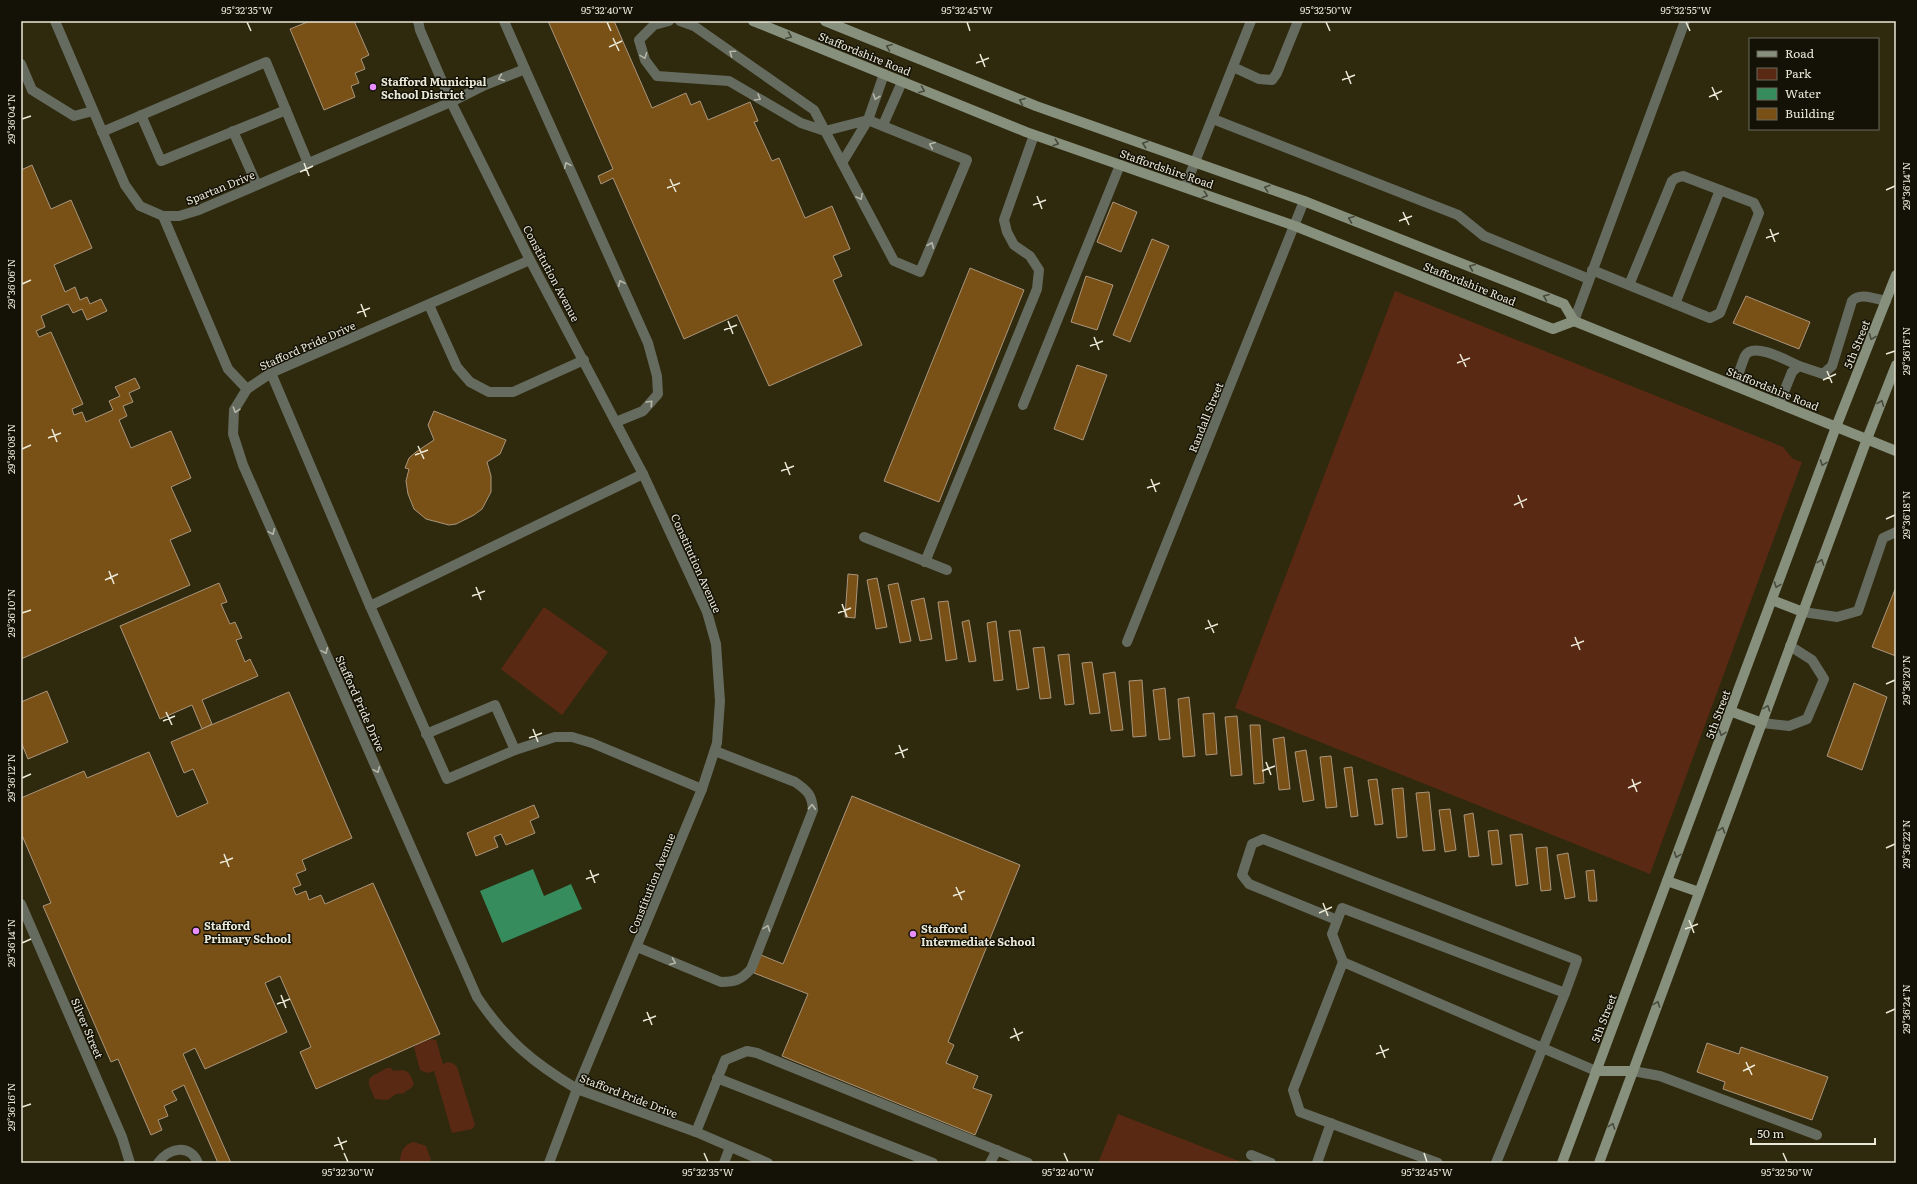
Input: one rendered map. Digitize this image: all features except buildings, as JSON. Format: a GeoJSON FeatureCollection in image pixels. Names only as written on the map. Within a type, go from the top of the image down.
{"type":"FeatureCollection","features":[{"type":"Feature","properties":{"kind":"main road","name":"Staffordshire Road"},"geometry":{"type":"LineString","coordinates":[[753,21],[1034,135],[1295,226],[1553,329],[1574,320]]}},
{"type":"Feature","properties":{"kind":"main road","name":"Staffordshire Road"},"geometry":{"type":"LineString","coordinates":[[825,21],[1036,106],[1304,201],[1564,304],[1574,320],[1896,451]]}},
{"type":"Feature","properties":{"kind":"main road","name":"5th Street"},"geometry":{"type":"LineString","coordinates":[[1562,1163],[1836,427],[1891,302],[1896,275]]}},
{"type":"Feature","properties":{"kind":"main road"},"geometry":{"type":"LineString","coordinates":[[1599,1163],[1866,439],[1896,365]]}},
{"type":"Feature","properties":{"kind":"main road"},"geometry":{"type":"LineString","coordinates":[[1772,600],[1803,612]]}},
{"type":"Feature","properties":{"kind":"main road"},"geometry":{"type":"LineString","coordinates":[[1730,712],[1762,723]]}},
{"type":"Feature","properties":{"kind":"main road"},"geometry":{"type":"LineString","coordinates":[[1667,881],[1699,892]]}},
{"type":"Feature","properties":{"kind":"main road"},"geometry":{"type":"LineString","coordinates":[[1596,1071],[1633,1071]]}},
{"type":"Feature","properties":{"kind":"street","name":"Spartan Drive"},"geometry":{"type":"LineString","coordinates":[[55,21],[124,185],[140,206],[163,216],[179,216],[199,210],[525,69]]}},
{"type":"Feature","properties":{"kind":"street","name":"Constitution Avenue"},"geometry":{"type":"LineString","coordinates":[[418,21],[420,30],[450,102],[530,260],[643,474],[707,612],[716,644],[720,701],[715,751],[702,789],[577,1089],[549,1163]]}},
{"type":"Feature","properties":{"kind":"street"},"geometry":{"type":"LineString","coordinates":[[504,21],[648,343],[657,376],[658,394],[643,411],[616,422]]}},
{"type":"Feature","properties":{"kind":"street"},"geometry":{"type":"LineString","coordinates":[[669,21],[654,25],[639,40],[645,60],[657,76],[730,81],[801,123],[825,131],[868,120],[967,160],[920,272],[894,261],[825,131],[814,110],[694,26],[680,21]]}},
{"type":"Feature","properties":{"kind":"street"},"geometry":{"type":"LineString","coordinates":[[1185,187],[1251,21]]}},
{"type":"Feature","properties":{"kind":"street"},"geometry":{"type":"LineString","coordinates":[[1233,67],[1259,79],[1272,80],[1278,73],[1298,21]]}},
{"type":"Feature","properties":{"kind":"street"},"geometry":{"type":"LineString","coordinates":[[1574,320],[1685,21]]}},
{"type":"Feature","properties":{"kind":"street"},"geometry":{"type":"LineString","coordinates":[[102,132],[266,62],[308,163]]}},
{"type":"Feature","properties":{"kind":"street"},"geometry":{"type":"LineString","coordinates":[[21,64],[32,90],[74,116],[93,111]]}},
{"type":"Feature","properties":{"kind":"street"},"geometry":{"type":"LineString","coordinates":[[842,163],[868,120],[884,74]]}},
{"type":"Feature","properties":{"kind":"street"},"geometry":{"type":"LineString","coordinates":[[883,125],[902,82]]}},
{"type":"Feature","properties":{"kind":"street"},"geometry":{"type":"LineString","coordinates":[[141,115],[161,161],[286,110]]}},
{"type":"Feature","properties":{"kind":"street"},"geometry":{"type":"LineString","coordinates":[[1213,119],[1458,215],[1484,236],[1591,275],[1630,285],[1710,318],[1720,313],[1759,213],[1754,203],[1683,176],[1676,178],[1672,182],[1630,285]]}},
{"type":"Feature","properties":{"kind":"street"},"geometry":{"type":"LineString","coordinates":[[233,131],[257,185]]}},
{"type":"Feature","properties":{"kind":"street"},"geometry":{"type":"LineString","coordinates":[[925,562],[1037,289],[1039,270],[1030,256],[1014,245],[1007,232],[1004,220],[1034,135]]}},
{"type":"Feature","properties":{"kind":"street"},"geometry":{"type":"LineString","coordinates":[[1023,405],[1120,165]]}},
{"type":"Feature","properties":{"kind":"street"},"geometry":{"type":"LineString","coordinates":[[1675,304],[1720,190]]}},
{"type":"Feature","properties":{"kind":"street","name":"Randall Street"},"geometry":{"type":"LineString","coordinates":[[1127,642],[1304,201]]}},
{"type":"Feature","properties":{"kind":"street"},"geometry":{"type":"LineString","coordinates":[[163,216],[228,368],[247,389]]}},
{"type":"Feature","properties":{"kind":"street","name":"Stafford Pride Drive"},"geometry":{"type":"LineString","coordinates":[[530,260],[430,305],[271,373],[247,389],[234,410],[233,434],[243,465],[477,997],[493,1020],[508,1039],[545,1070],[577,1089],[696,1132],[768,1163]]}},
{"type":"Feature","properties":{"kind":"street"},"geometry":{"type":"LineString","coordinates":[[1735,386],[1746,355],[1751,351],[1762,350],[1818,373],[1827,372],[1836,355],[1852,301],[1856,297],[1860,296],[1891,302]]}},
{"type":"Feature","properties":{"kind":"street"},"geometry":{"type":"LineString","coordinates":[[430,305],[457,368],[470,382],[489,392],[513,392],[584,360]]}},
{"type":"Feature","properties":{"kind":"street"},"geometry":{"type":"LineString","coordinates":[[1779,404],[1792,372],[1799,366]]}},
{"type":"Feature","properties":{"kind":"street"},"geometry":{"type":"LineString","coordinates":[[271,373],[370,606],[447,779],[515,750],[555,737],[572,737],[592,743],[702,789]]}},
{"type":"Feature","properties":{"kind":"street"},"geometry":{"type":"LineString","coordinates":[[370,606],[643,474]]}},
{"type":"Feature","properties":{"kind":"street"},"geometry":{"type":"LineString","coordinates":[[1803,612],[1837,617],[1858,610],[1883,538],[1896,532]]}},
{"type":"Feature","properties":{"kind":"street"},"geometry":{"type":"LineString","coordinates":[[864,538],[947,570]]}},
{"type":"Feature","properties":{"kind":"street"},"geometry":{"type":"LineString","coordinates":[[1762,723],[1789,726],[1807,719],[1824,679],[1812,660],[1790,646]]}},
{"type":"Feature","properties":{"kind":"street"},"geometry":{"type":"LineString","coordinates":[[426,734],[495,705],[515,750]]}},
{"type":"Feature","properties":{"kind":"street"},"geometry":{"type":"LineString","coordinates":[[637,947],[721,982],[734,982],[743,978],[753,962],[813,810],[812,798],[805,789],[795,782],[715,751]]}},
{"type":"Feature","properties":{"kind":"street"},"geometry":{"type":"LineString","coordinates":[[1337,920],[1249,884],[1242,875],[1252,844],[1263,839],[1577,960],[1496,1163]]}},
{"type":"Feature","properties":{"kind":"street","name":"Silver Street"},"geometry":{"type":"LineString","coordinates":[[21,904],[122,1137],[130,1163]]}},
{"type":"Feature","properties":{"kind":"street"},"geometry":{"type":"LineString","coordinates":[[1438,1163],[1300,1112],[1293,1090],[1343,962],[1332,934],[1342,908],[1565,993]]}},
{"type":"Feature","properties":{"kind":"street"},"geometry":{"type":"LineString","coordinates":[[1343,962],[1543,1046],[1557,1054],[1596,1071]]}},
{"type":"Feature","properties":{"kind":"street"},"geometry":{"type":"LineString","coordinates":[[696,1132],[725,1060],[747,1051],[757,1053],[1028,1163]]}},
{"type":"Feature","properties":{"kind":"street"},"geometry":{"type":"LineString","coordinates":[[1633,1071],[1660,1076],[1817,1135]]}},
{"type":"Feature","properties":{"kind":"street"},"geometry":{"type":"LineString","coordinates":[[717,1078],[933,1163]]}},
{"type":"Feature","properties":{"kind":"street"},"geometry":{"type":"LineString","coordinates":[[1316,1163],[1331,1123]]}},
{"type":"Feature","properties":{"kind":"street"},"geometry":{"type":"LineString","coordinates":[[724,1163],[730,1147]]}},
{"type":"Feature","properties":{"kind":"street"},"geometry":{"type":"LineString","coordinates":[[158,1163],[163,1156],[169,1152],[184,1150],[192,1153],[198,1163]]}},
{"type":"Feature","properties":{"kind":"street"},"geometry":{"type":"LineString","coordinates":[[990,1163],[997,1150]]}},
{"type":"Feature","properties":{"kind":"street"},"geometry":{"type":"LineString","coordinates":[[1251,1155],[1271,1163]]}},
{"type":"Feature","properties":{"kind":"green space"},"geometry":{"type":"Polygon","coordinates":[[[1395,291],[1783,447],[1793,459],[1802,462],[1650,874],[1235,708],[1395,291]]]}},
{"type":"Feature","properties":{"kind":"green space"},"geometry":{"type":"Polygon","coordinates":[[[544,607],[608,652],[562,715],[501,669],[544,607]]]}},
{"type":"Feature","properties":{"kind":"green space"},"geometry":{"type":"Polygon","coordinates":[[[432,1039],[436,1040],[443,1064],[448,1062],[457,1067],[475,1125],[472,1129],[452,1133],[434,1071],[427,1073],[420,1070],[414,1047],[418,1043],[432,1039]]]}},
{"type":"Feature","properties":{"kind":"green space"},"geometry":{"type":"Polygon","coordinates":[[[387,1068],[391,1068],[393,1071],[401,1070],[409,1073],[414,1084],[402,1094],[396,1094],[387,1100],[375,1099],[369,1085],[369,1079],[387,1068]]]}},
{"type":"Feature","properties":{"kind":"green space"},"geometry":{"type":"Polygon","coordinates":[[[1118,1114],[1244,1163],[1098,1163],[1118,1114]]]}},
{"type":"Feature","properties":{"kind":"green space"},"geometry":{"type":"Polygon","coordinates":[[[414,1142],[426,1146],[431,1160],[430,1163],[400,1163],[405,1147],[414,1142]]]}},
{"type":"Feature","properties":{"kind":"water"},"geometry":{"type":"Polygon","coordinates":[[[533,869],[544,896],[571,884],[582,909],[502,943],[480,891],[533,869]]]}},
{"type":"Feature","properties":{"kind":"place","name":"Stafford Municipal School District"},"geometry":{"type":"Point","coordinates":[373,87]}},
{"type":"Feature","properties":{"kind":"place","name":"Stafford Primary School"},"geometry":{"type":"Point","coordinates":[196,931]}},
{"type":"Feature","properties":{"kind":"place","name":"Stafford Intermediate School"},"geometry":{"type":"Point","coordinates":[913,934]}}]}
